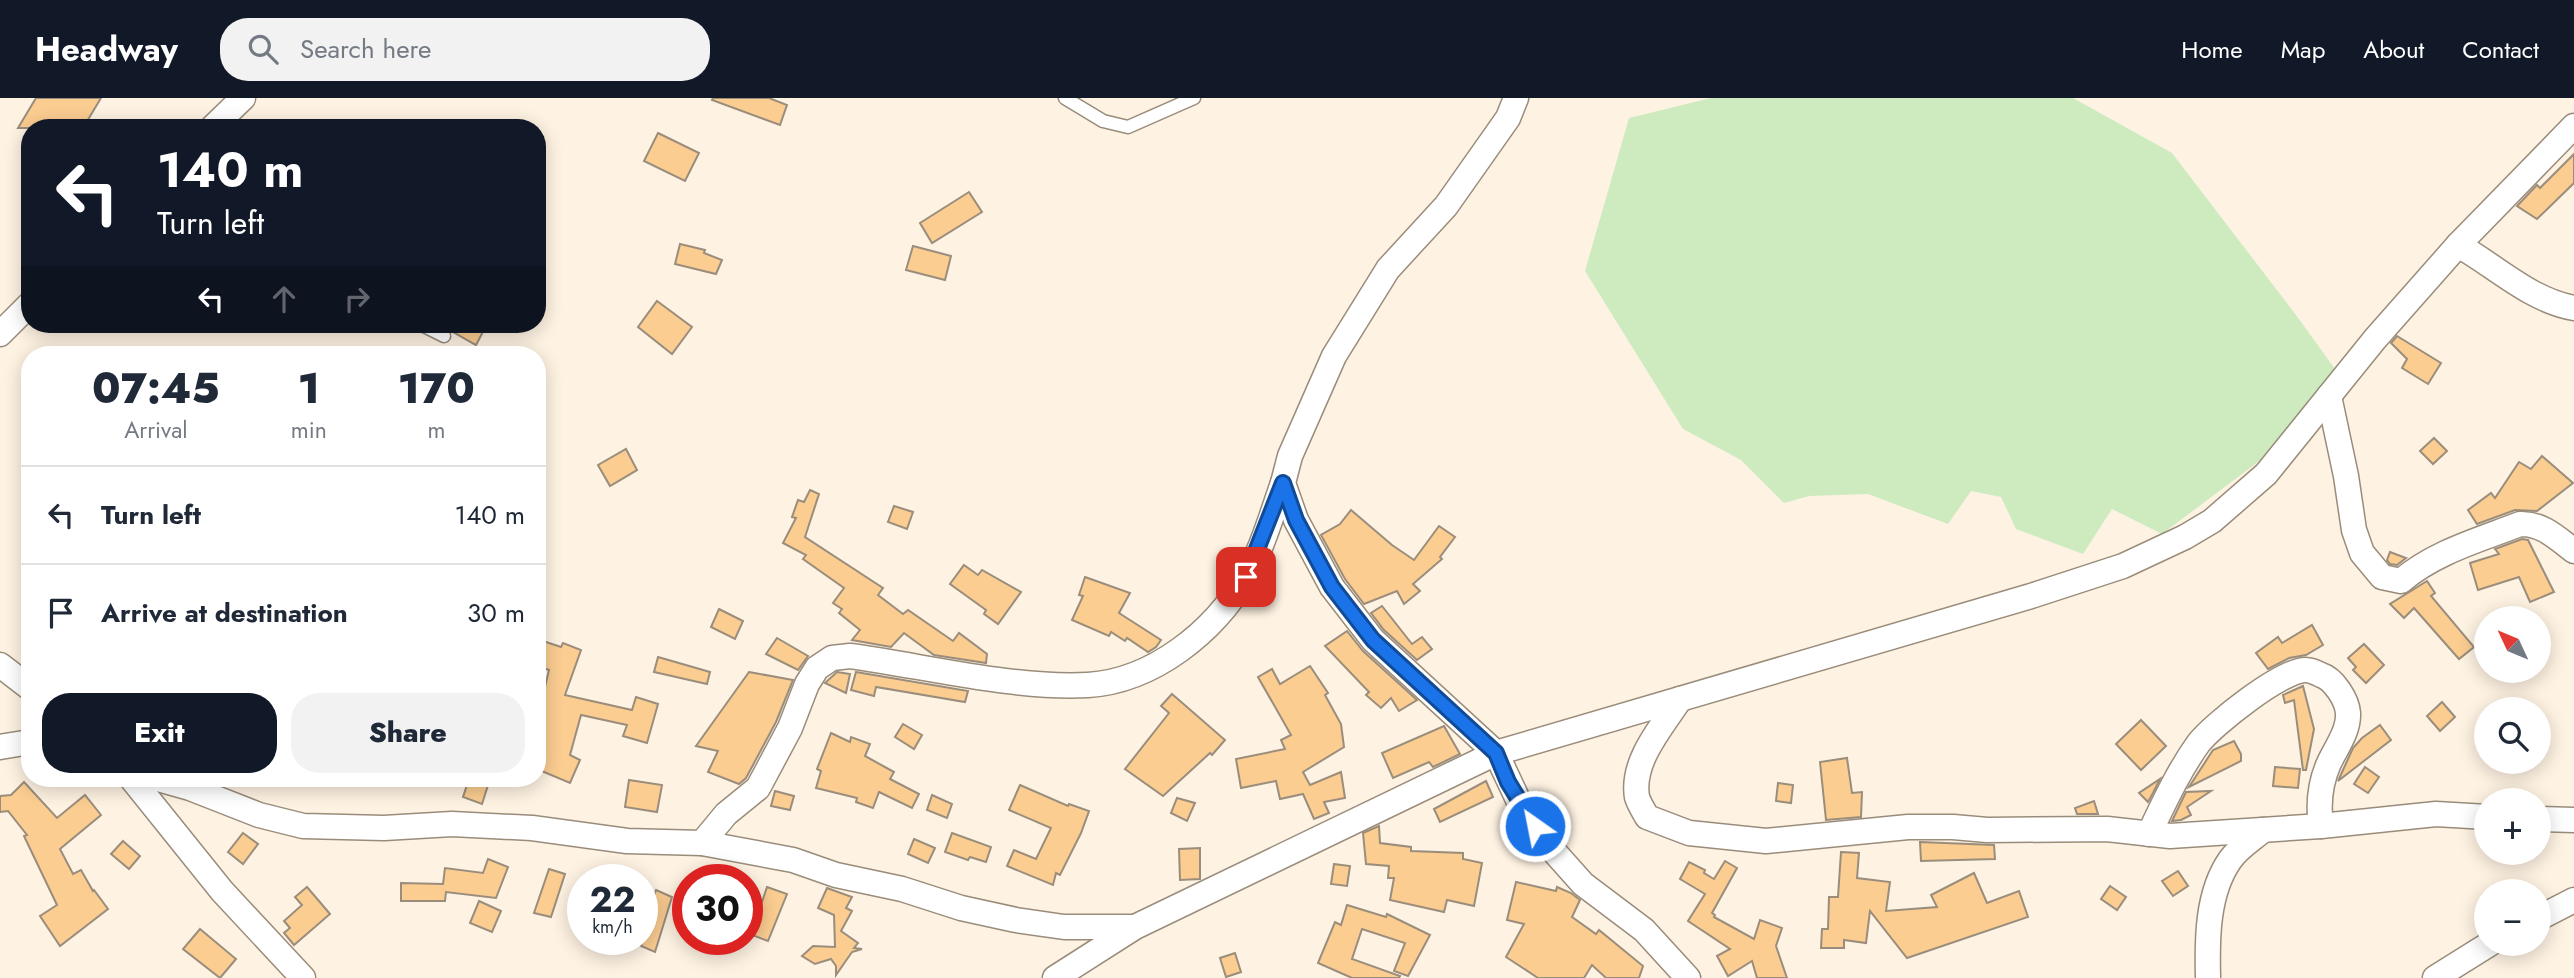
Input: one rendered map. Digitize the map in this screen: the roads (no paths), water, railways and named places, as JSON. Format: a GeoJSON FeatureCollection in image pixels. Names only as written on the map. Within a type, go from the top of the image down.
{"type":"FeatureCollection","features":[{"type":"Feature","properties":{"kind":"street"},"geometry":{"type":"LineString","coordinates":[[221,119],[243,98]]}},
{"type":"Feature","properties":{"kind":"street"},"geometry":{"type":"LineString","coordinates":[[702,842],[726,814],[758,788],[790,728],[807,684],[817,667],[832,658],[850,656],[1004,681],[1099,683],[1146,670],[1197,636],[1220,612],[1246,577],[1283,483],[1290,456],[1334,356],[1388,268],[1446,206],[1508,118],[1516,98]]}},
{"type":"Feature","properties":{"kind":"street"},"geometry":{"type":"LineString","coordinates":[[1055,978],[1135,927],[1496,753],[2031,596],[2123,566],[2213,522],[2266,474],[2458,245],[2574,126]]}},
{"type":"Feature","properties":{"kind":"street"},"geometry":{"type":"LineString","coordinates":[[2458,245],[2492,265],[2535,296],[2557,305],[2574,308]]}},
{"type":"Feature","properties":{"kind":"street"},"geometry":{"type":"LineString","coordinates":[[0,334],[21,313]]}},
{"type":"Feature","properties":{"kind":"street"},"geometry":{"type":"LineString","coordinates":[[2329,396],[2354,530],[2362,553],[2382,577],[2401,581],[2428,562],[2520,524],[2543,528],[2574,551]]}},
{"type":"Feature","properties":{"kind":"street"},"geometry":{"type":"LineString","coordinates":[[1283,483],[1296,520],[1332,587],[1373,640],[1496,753],[1521,806],[1550,846],[1583,884],[1644,930],[1688,978]]}},
{"type":"Feature","properties":{"kind":"street"},"geometry":{"type":"LineString","coordinates":[[0,665],[21,681]]}},
{"type":"Feature","properties":{"kind":"street"},"geometry":{"type":"LineString","coordinates":[[2149,834],[2177,777],[2199,741],[2231,713],[2287,674],[2307,670],[2326,677],[2340,692],[2348,712],[2343,734],[2328,767],[2318,806],[2321,826]]}},
{"type":"Feature","properties":{"kind":"street"},"geometry":{"type":"LineString","coordinates":[[1680,699],[1647,749],[1638,774],[1637,798],[1647,817],[1689,833],[1766,841],[1908,827],[1953,827],[1987,830],[2107,829],[2170,836],[2321,826],[2437,814],[2474,816]]}},
{"type":"Feature","properties":{"kind":"street"},"geometry":{"type":"LineString","coordinates":[[0,747],[21,744]]}},
{"type":"Feature","properties":{"kind":"street"},"geometry":{"type":"LineString","coordinates":[[138,787],[222,891],[303,978]]}},
{"type":"Feature","properties":{"kind":"street"},"geometry":{"type":"LineString","coordinates":[[186,787],[259,815],[303,826],[384,828],[452,824],[531,828],[626,841],[702,842],[793,860],[836,875],[902,889],[961,908],[1016,920],[1064,927],[1135,927]]}},
{"type":"Feature","properties":{"kind":"street"},"geometry":{"type":"LineString","coordinates":[[2551,819],[2574,820]]}},
{"type":"Feature","properties":{"kind":"street"},"geometry":{"type":"LineString","coordinates":[[2208,978],[2211,906],[2218,880],[2231,858],[2263,830]]}},
{"type":"Feature","properties":{"kind":"street"},"geometry":{"type":"LineString","coordinates":[[2551,912],[2574,900]]}},
{"type":"Feature","properties":{"kind":"street"},"geometry":{"type":"LineString","coordinates":[[2435,978],[2474,954]]}},
{"type":"Feature","properties":{"kind":"lane"},"geometry":{"type":"LineString","coordinates":[[1065,98],[1103,121],[1128,127],[1194,98]]}},
{"type":"Feature","properties":{"kind":"lane"},"geometry":{"type":"LineString","coordinates":[[438,333],[444,336]]}}]}
